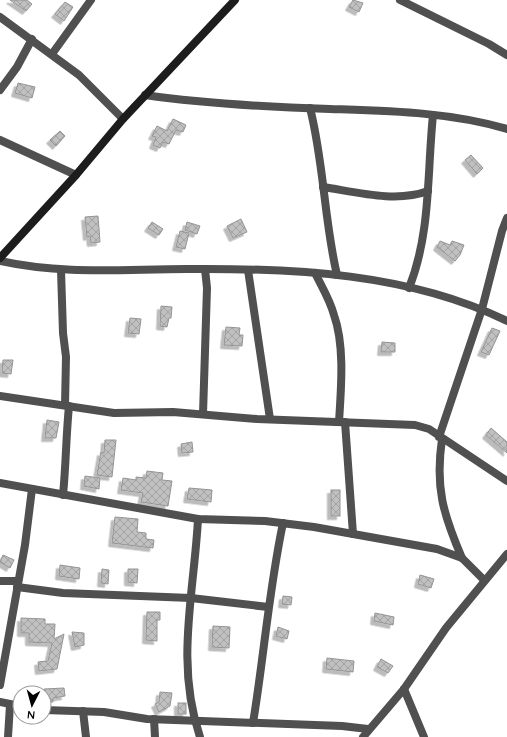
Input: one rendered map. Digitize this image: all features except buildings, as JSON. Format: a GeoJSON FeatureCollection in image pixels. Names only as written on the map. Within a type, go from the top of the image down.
{"type":"FeatureCollection","features":[{"type":"Feature","properties":{"kind":"street"},"geometry":{"type":"LineString","coordinates":[[52,54],[91,0]]}},
{"type":"Feature","properties":{"kind":"street"},"geometry":{"type":"LineString","coordinates":[[235,0],[123,118],[76,175],[0,259],[28,267],[61,270],[205,269],[337,275],[409,288],[482,309],[507,321]]}},
{"type":"Feature","properties":{"kind":"street"},"geometry":{"type":"LineString","coordinates":[[400,0],[489,44],[507,55]]}},
{"type":"Feature","properties":{"kind":"street"},"geometry":{"type":"LineString","coordinates":[[0,17],[80,75],[123,118]]}},
{"type":"Feature","properties":{"kind":"street"},"geometry":{"type":"LineString","coordinates":[[0,90],[17,67],[32,39]]}},
{"type":"Feature","properties":{"kind":"street"},"geometry":{"type":"LineString","coordinates":[[145,95],[215,104],[379,110],[433,115],[460,118],[507,129]]}},
{"type":"Feature","properties":{"kind":"street"},"geometry":{"type":"LineString","coordinates":[[310,108],[317,138],[330,246],[337,275]]}},
{"type":"Feature","properties":{"kind":"street"},"geometry":{"type":"LineString","coordinates":[[409,288],[417,267],[428,191],[433,115]]}},
{"type":"Feature","properties":{"kind":"street"},"geometry":{"type":"LineString","coordinates":[[0,140],[76,175]]}},
{"type":"Feature","properties":{"kind":"street"},"geometry":{"type":"LineString","coordinates":[[323,187],[397,196],[418,195],[428,191]]}},
{"type":"Feature","properties":{"kind":"street"},"geometry":{"type":"LineString","coordinates":[[484,580],[462,558],[445,514],[439,485],[439,460],[441,438],[482,309],[502,231],[507,218]]}},
{"type":"Feature","properties":{"kind":"street"},"geometry":{"type":"LineString","coordinates":[[203,414],[207,288],[205,269]]}},
{"type":"Feature","properties":{"kind":"street"},"geometry":{"type":"LineString","coordinates":[[61,270],[67,406],[66,462],[62,495]]}},
{"type":"Feature","properties":{"kind":"street"},"geometry":{"type":"LineString","coordinates":[[248,270],[270,419]]}},
{"type":"Feature","properties":{"kind":"street"},"geometry":{"type":"LineString","coordinates":[[315,273],[335,316],[342,370],[342,422],[353,534]]}},
{"type":"Feature","properties":{"kind":"street"},"geometry":{"type":"LineString","coordinates":[[0,396],[114,413],[173,412],[270,419],[414,425],[429,430],[507,481]]}},
{"type":"Feature","properties":{"kind":"street"},"geometry":{"type":"LineString","coordinates":[[0,483],[198,519],[283,524],[353,534],[438,549],[462,558]]}},
{"type":"Feature","properties":{"kind":"street"},"geometry":{"type":"LineString","coordinates":[[0,686],[25,545],[32,490]]}},
{"type":"Feature","properties":{"kind":"street"},"geometry":{"type":"LineString","coordinates":[[198,519],[186,641],[190,695],[200,737]]}},
{"type":"Feature","properties":{"kind":"street"},"geometry":{"type":"LineString","coordinates":[[253,723],[261,679],[268,607],[274,565],[283,524]]}},
{"type":"Feature","properties":{"kind":"street"},"geometry":{"type":"LineString","coordinates":[[363,737],[368,729],[404,689],[446,628],[484,580],[504,563],[507,554]]}},
{"type":"Feature","properties":{"kind":"street"},"geometry":{"type":"LineString","coordinates":[[0,581],[63,593],[191,598],[268,607]]}},
{"type":"Feature","properties":{"kind":"street"},"geometry":{"type":"LineString","coordinates":[[404,689],[424,737]]}},
{"type":"Feature","properties":{"kind":"street"},"geometry":{"type":"LineString","coordinates":[[0,702],[10,704],[8,737]]}},
{"type":"Feature","properties":{"kind":"street"},"geometry":{"type":"LineString","coordinates":[[52,710],[104,712],[154,719],[342,726],[368,729]]}},
{"type":"Feature","properties":{"kind":"street"},"geometry":{"type":"LineString","coordinates":[[83,712],[86,737]]}},
{"type":"Feature","properties":{"kind":"street"},"geometry":{"type":"LineString","coordinates":[[154,719],[154,737]]}}]}
